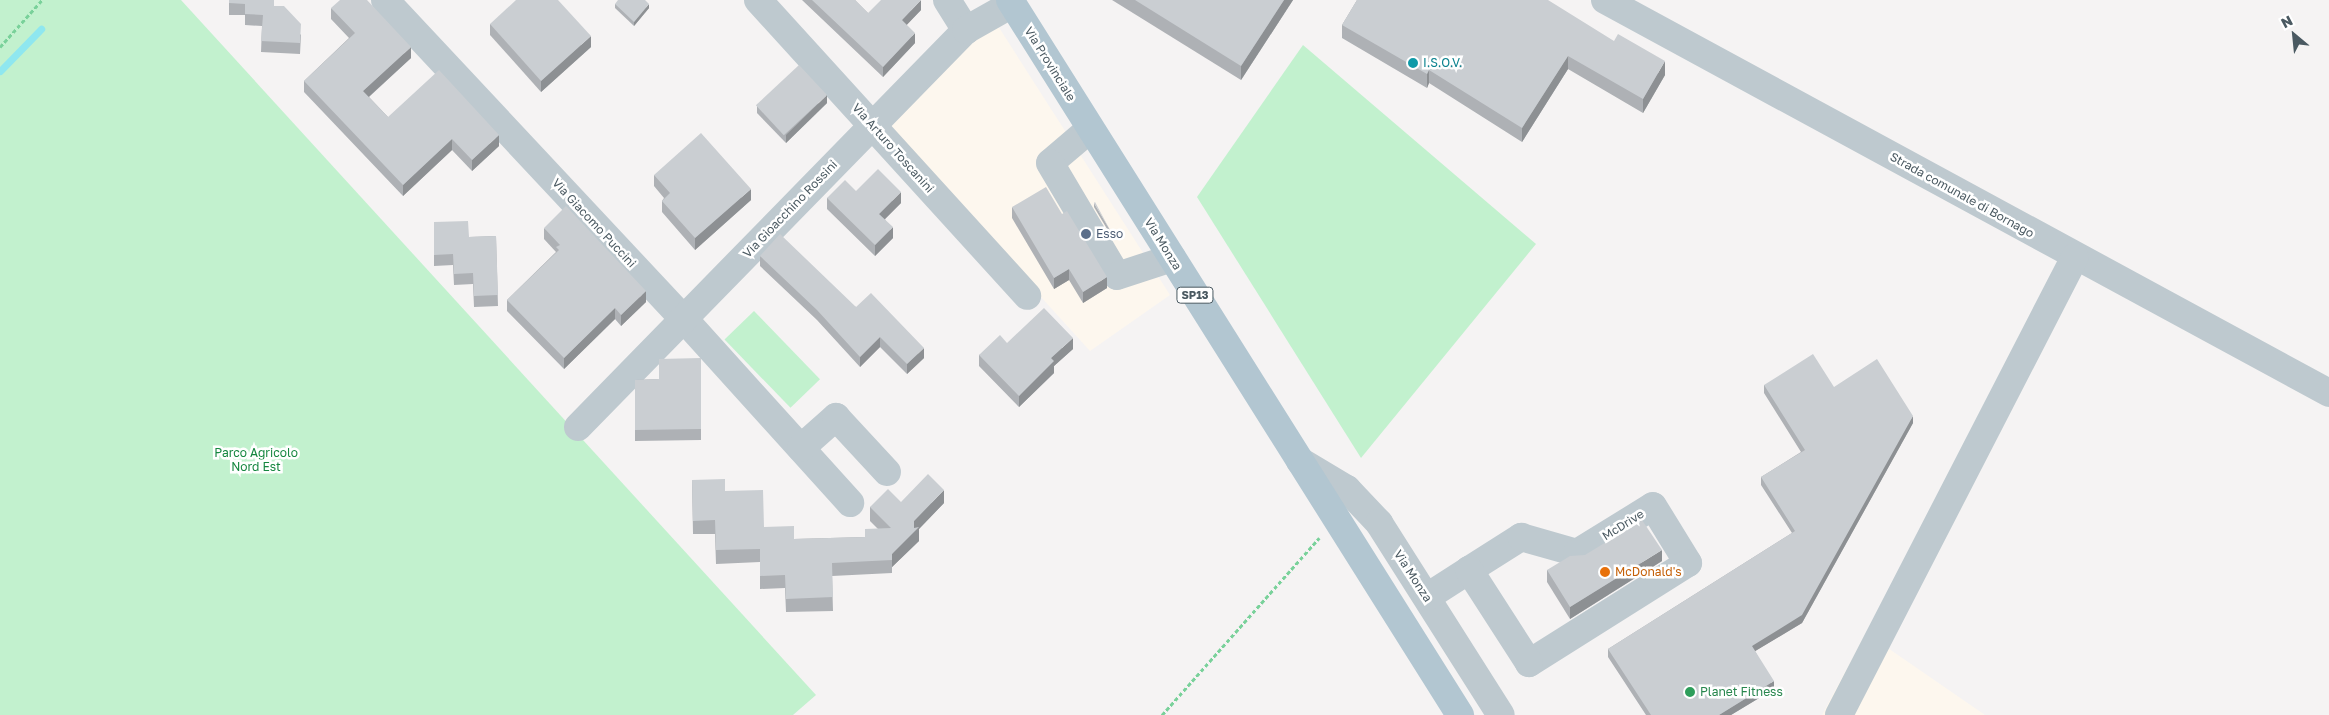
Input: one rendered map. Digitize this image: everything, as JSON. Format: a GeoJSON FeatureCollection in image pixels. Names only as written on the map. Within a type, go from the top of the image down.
{"type":"FeatureCollection","features":[{"type":"Feature","properties":{"kind":"main road","name":"Via Provinciale"},"geometry":{"type":"LineString","coordinates":[[1011,2],[1090,129]]}},
{"type":"Feature","properties":{"kind":"main road","name":"Via Monza"},"geometry":{"type":"LineString","coordinates":[[1090,129],[1460,715]]}},
{"type":"Feature","properties":{"kind":"street","name":"Via Giacomo Puccini"},"geometry":{"type":"LineString","coordinates":[[385,0],[684,319],[850,503]]}},
{"type":"Feature","properties":{"kind":"street","name":"Via Arturo Toscanini"},"geometry":{"type":"LineString","coordinates":[[758,0],[1027,296]]}},
{"type":"Feature","properties":{"kind":"street"},"geometry":{"type":"LineString","coordinates":[[947,0],[966,30]]}},
{"type":"Feature","properties":{"kind":"street","name":"Strada comunale di Bornago"},"geometry":{"type":"LineString","coordinates":[[1605,0],[2076,257],[2326,390]]}},
{"type":"Feature","properties":{"kind":"street","name":"Via Gioacchino Rossini"},"geometry":{"type":"LineString","coordinates":[[578,427],[871,124],[966,30],[1011,2]]}},
{"type":"Feature","properties":{"kind":"street"},"geometry":{"type":"LineString","coordinates":[[1090,129],[1050,163],[1117,276],[1172,258]]}},
{"type":"Feature","properties":{"kind":"street"},"geometry":{"type":"LineString","coordinates":[[1839,715],[2076,257]]}},
{"type":"Feature","properties":{"kind":"street"},"geometry":{"type":"LineString","coordinates":[[801,448],[836,418],[887,472]]}},
{"type":"Feature","properties":{"kind":"street","name":"Via Monza"},"geometry":{"type":"LineString","coordinates":[[1300,461],[1347,489],[1379,522],[1501,715]]}},
{"type":"Feature","properties":{"kind":"street","name":"McDrive"},"geometry":{"type":"LineString","coordinates":[[1653,506],[1688,563],[1529,663],[1469,570],[1521,537],[1578,552],[1653,506]]}},
{"type":"Feature","properties":{"kind":"street"},"geometry":{"type":"LineString","coordinates":[[1427,597],[1469,570]]}},
{"type":"Feature","properties":{"kind":"path"},"geometry":{"type":"LineString","coordinates":[[0,47],[42,0]]}},
{"type":"Feature","properties":{"kind":"path"},"geometry":{"type":"LineString","coordinates":[[1162,715],[1304,552],[1339,523]]}},
{"type":"Feature","properties":{"kind":"shaded area"},"geometry":{"type":"Polygon","coordinates":[[[998,26],[1170,295],[1090,351],[886,126],[974,39],[998,26]]]}},
{"type":"Feature","properties":{"kind":"shaded area"},"geometry":{"type":"Polygon","coordinates":[[[1866,633],[1985,715],[1822,715],[1866,633]]]}},
{"type":"Feature","properties":{"kind":"green space","name":"Parco Agricolo Nord Est"},"geometry":{"type":"Polygon","coordinates":[[[0,0],[181,0],[816,695],[793,715],[0,715],[0,0]]]}},
{"type":"Feature","properties":{"kind":"green space"},"geometry":{"type":"Polygon","coordinates":[[[1303,45],[1536,244],[1361,458],[1197,197],[1303,45]]]}},
{"type":"Feature","properties":{"kind":"green space"},"geometry":{"type":"Polygon","coordinates":[[[754,311],[820,379],[790,408],[725,339],[754,311]]]}},
{"type":"Feature","properties":{"kind":"building"},"geometry":{"type":"Polygon","coordinates":[[[229,0],[274,0],[274,6],[284,6],[301,24],[300,43],[261,41],[263,15],[245,14],[245,4],[229,3],[229,0]]]}},
{"type":"Feature","properties":{"kind":"building"},"geometry":{"type":"Polygon","coordinates":[[[340,0],[367,0],[411,47],[363,91],[388,117],[439,70],[499,135],[472,160],[452,139],[403,185],[304,81],[355,33],[331,8],[340,0]]]}},
{"type":"Feature","properties":{"kind":"building"},"geometry":{"type":"Polygon","coordinates":[[[516,0],[558,0],[591,36],[541,81],[490,24],[516,0]]]}},
{"type":"Feature","properties":{"kind":"building"},"geometry":{"type":"Polygon","coordinates":[[[618,0],[645,0],[649,4],[634,22],[615,4],[618,0]]]}},
{"type":"Feature","properties":{"kind":"building"},"geometry":{"type":"Polygon","coordinates":[[[812,0],[855,0],[868,13],[881,0],[921,0],[902,20],[915,33],[883,67],[812,0]]]}},
{"type":"Feature","properties":{"kind":"building"},"geometry":{"type":"Polygon","coordinates":[[[1135,0],[1284,0],[1241,66],[1135,0]]]}},
{"type":"Feature","properties":{"kind":"building"},"geometry":{"type":"Polygon","coordinates":[[[1357,0],[1548,0],[1614,41],[1618,34],[1665,61],[1643,99],[1568,56],[1522,128],[1429,70],[1427,74],[1342,25],[1357,0]]]}},
{"type":"Feature","properties":{"kind":"building"},"geometry":{"type":"Polygon","coordinates":[[[799,65],[827,95],[784,135],[756,105],[799,65]]]}},
{"type":"Feature","properties":{"kind":"building"},"geometry":{"type":"Polygon","coordinates":[[[701,133],[751,189],[695,238],[662,201],[670,193],[654,175],[701,133]]]}},
{"type":"Feature","properties":{"kind":"building"},"geometry":{"type":"Polygon","coordinates":[[[878,169],[901,192],[879,214],[893,227],[875,245],[827,198],[845,180],[856,191],[878,169]]]}},
{"type":"Feature","properties":{"kind":"building"},"geometry":{"type":"Polygon","coordinates":[[[1046,187],[1062,214],[1067,211],[1107,277],[1083,292],[1069,269],[1054,278],[1012,207],[1046,187]]]}},
{"type":"Feature","properties":{"kind":"building"},"geometry":{"type":"Polygon","coordinates":[[[1095,202],[1110,230],[1094,203],[1095,202]]]}},
{"type":"Feature","properties":{"kind":"building"},"geometry":{"type":"Polygon","coordinates":[[[566,206],[646,291],[621,315],[615,308],[564,358],[507,300],[559,250],[556,247],[560,245],[544,228],[566,206]]]}},
{"type":"Feature","properties":{"kind":"building"},"geometry":{"type":"Polygon","coordinates":[[[468,221],[469,237],[496,236],[498,295],[474,296],[473,273],[454,274],[453,254],[434,255],[434,222],[468,221]]]}},
{"type":"Feature","properties":{"kind":"building"},"geometry":{"type":"Polygon","coordinates":[[[780,234],[856,307],[871,293],[924,348],[907,364],[880,337],[860,357],[817,310],[760,256],[780,234]]]}},
{"type":"Feature","properties":{"kind":"building"},"geometry":{"type":"Polygon","coordinates":[[[1044,308],[1073,338],[1051,358],[1054,361],[1019,396],[979,355],[1000,335],[1007,343],[1044,308]]]}},
{"type":"Feature","properties":{"kind":"building"},"geometry":{"type":"Polygon","coordinates":[[[1813,354],[1834,387],[1877,359],[1913,416],[1802,615],[1752,646],[1774,681],[1719,715],[1651,715],[1608,649],[1795,531],[1761,477],[1805,450],[1764,385],[1813,354]]]}},
{"type":"Feature","properties":{"kind":"building"},"geometry":{"type":"Polygon","coordinates":[[[701,358],[701,429],[635,430],[635,380],[659,379],[659,359],[701,358]]]}},
{"type":"Feature","properties":{"kind":"building"},"geometry":{"type":"Polygon","coordinates":[[[928,474],[944,490],[914,521],[914,528],[919,527],[892,554],[892,560],[832,563],[833,597],[786,599],[785,575],[760,576],[760,549],[716,550],[715,520],[693,521],[692,480],[725,479],[725,491],[763,490],[764,527],[794,526],[794,539],[865,537],[865,529],[891,528],[870,507],[888,489],[901,502],[928,474]]]}},
{"type":"Feature","properties":{"kind":"building","name":"McDonald's"},"geometry":{"type":"Polygon","coordinates":[[[1642,520],[1662,550],[1570,607],[1547,570],[1570,556],[1585,555],[1642,520]]]}},
{"type":"Feature","properties":{"kind":"waterway"},"geometry":{"type":"LineString","coordinates":[[0,71],[41,29]]}},
{"type":"Feature","properties":{"kind":"place","name":"I.S.O.V."},"geometry":{"type":"Point","coordinates":[1413,63]}},
{"type":"Feature","properties":{"kind":"place","name":"Esso"},"geometry":{"type":"Point","coordinates":[1086,234]}},
{"type":"Feature","properties":{"kind":"place","name":"McDonald's"},"geometry":{"type":"Point","coordinates":[1605,572]}},
{"type":"Feature","properties":{"kind":"place","name":"Planet Fitness"},"geometry":{"type":"Point","coordinates":[1690,692]}}]}
